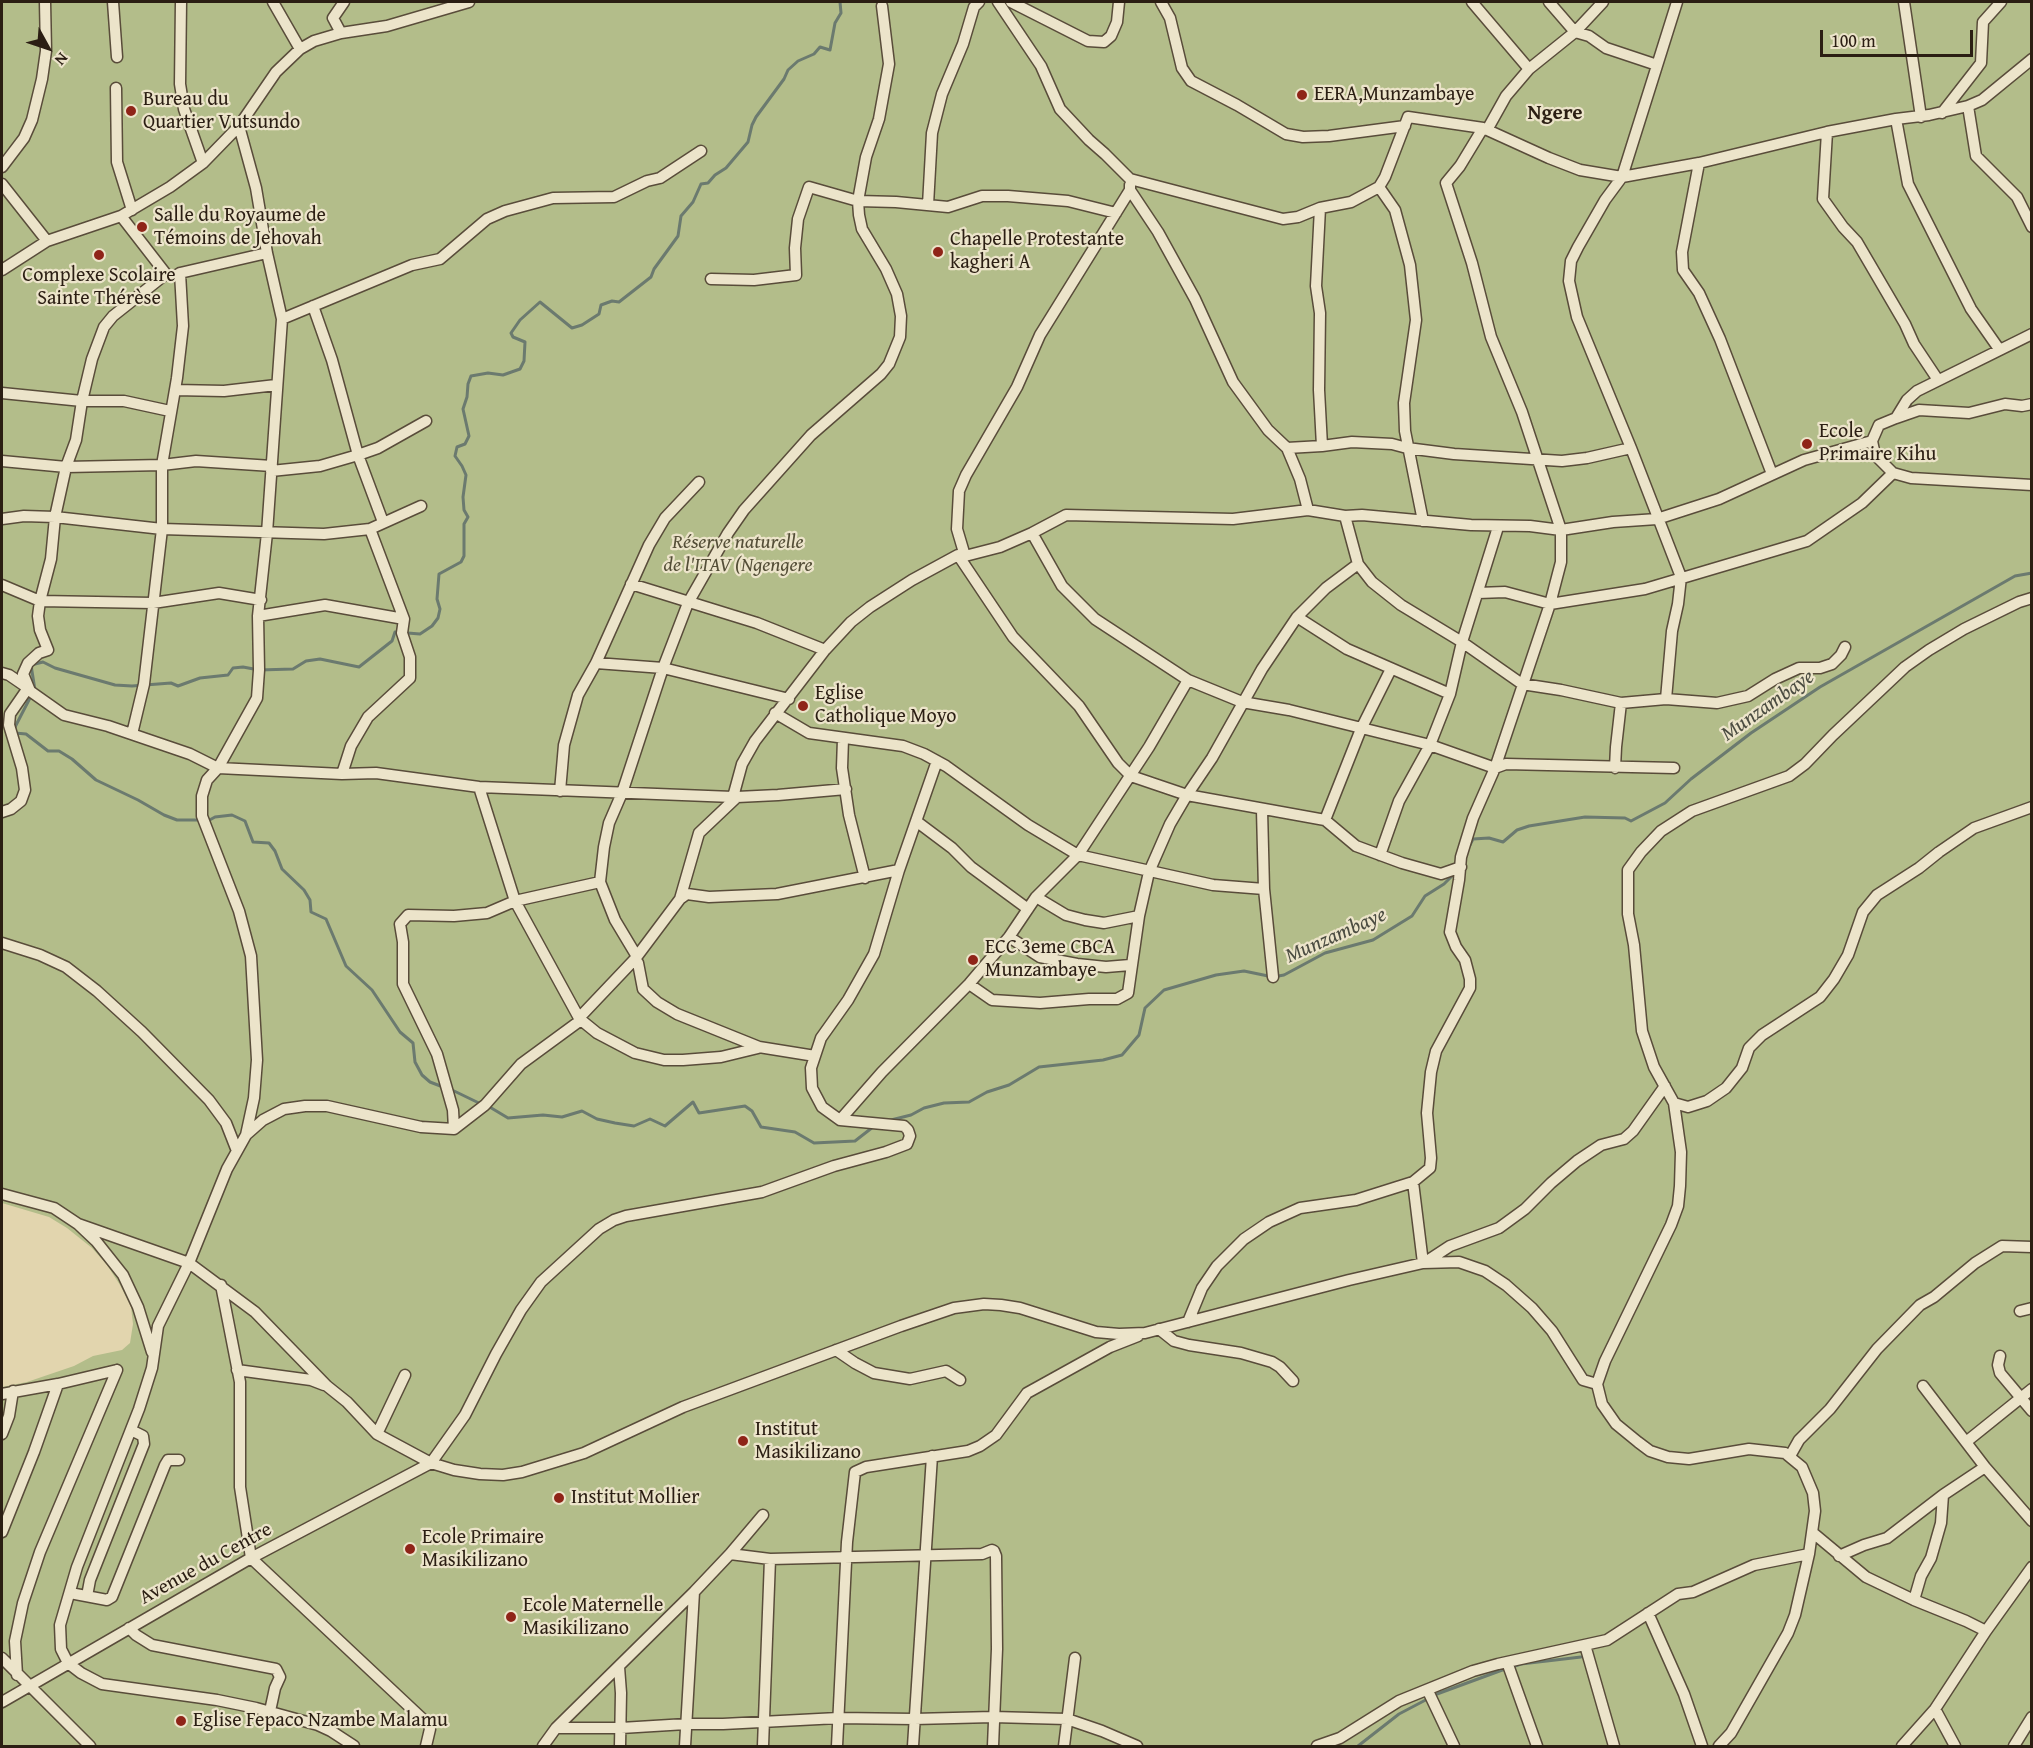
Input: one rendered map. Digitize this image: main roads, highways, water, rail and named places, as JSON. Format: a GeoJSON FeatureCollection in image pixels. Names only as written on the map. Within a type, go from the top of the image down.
{"type":"FeatureCollection","features":[{"type":"Feature","properties":{"kind":"waterway"},"geometry":{"type":"LineString","coordinates":[[35,690],[31,665],[43,662],[55,668],[115,685],[132,686],[171,683],[178,686],[200,678],[228,675],[233,668],[293,669],[306,661],[320,659],[359,667],[392,641],[395,632],[420,634],[432,626],[438,618],[440,609],[437,599],[439,574],[461,562],[464,556],[464,524],[468,517],[464,510],[463,497],[466,475],[455,456],[457,447],[465,444],[469,436],[463,409],[471,376],[488,373],[503,375],[520,369],[524,361],[525,342],[513,337],[511,333],[520,320],[540,302],[572,328],[582,325],[599,314],[601,305],[612,301],[619,302],[651,277],[654,269],[678,236],[681,216],[693,202],[701,184],[708,183],[726,168],[748,142],[756,117],[788,70],[798,61],[814,54],[820,47],[830,50],[835,23],[841,13],[840,2]]}},
{"type":"Feature","properties":{"kind":"waterway","name":"Munzambaye"},"geometry":{"type":"LineString","coordinates":[[1470,845],[1473,839],[1489,838],[1503,842],[1517,830],[1529,826],[1585,817],[1625,818],[1631,821],[1665,803],[1691,779],[1751,733],[1820,687],[2015,576],[2032,573]]}},
{"type":"Feature","properties":{"kind":"waterway"},"geometry":{"type":"LineString","coordinates":[[14,729],[31,696]]}},
{"type":"Feature","properties":{"kind":"waterway"},"geometry":{"type":"LineString","coordinates":[[15,733],[26,734],[48,751],[59,751],[96,780],[164,815],[177,820],[201,820]]}},
{"type":"Feature","properties":{"kind":"waterway"},"geometry":{"type":"LineString","coordinates":[[206,822],[215,817],[232,815],[245,821],[253,842],[269,843],[282,869],[304,890],[310,900],[311,912],[326,919],[346,966],[372,990],[400,1032],[413,1043],[415,1062],[422,1075],[430,1082],[443,1087]]}},
{"type":"Feature","properties":{"kind":"waterway","name":"Munzambaye"},"geometry":{"type":"LineString","coordinates":[[887,1121],[944,1103],[969,1102],[987,1092],[1009,1085],[1039,1067],[1103,1060],[1122,1055],[1139,1035],[1145,1008],[1164,990],[1216,975],[1244,971],[1273,977],[1284,975],[1325,953],[1373,940],[1412,916],[1425,896],[1444,884],[1454,874]]}},
{"type":"Feature","properties":{"kind":"waterway"},"geometry":{"type":"LineString","coordinates":[[450,1089],[481,1104]]}},
{"type":"Feature","properties":{"kind":"waterway","name":"Munzambaye"},"geometry":{"type":"LineString","coordinates":[[488,1106],[508,1118],[543,1115],[562,1117],[582,1111],[597,1119],[634,1126],[650,1119],[665,1126],[693,1102],[699,1113],[745,1106],[752,1111],[761,1127],[795,1132],[814,1143],[855,1141],[873,1127]]}},
{"type":"Feature","properties":{"kind":"waterway"},"geometry":{"type":"LineString","coordinates":[[1512,1667],[1581,1657]]}},
{"type":"Feature","properties":{"kind":"waterway"},"geometry":{"type":"LineString","coordinates":[[1358,1746],[1399,1714],[1437,1694],[1505,1669]]}},
{"type":"Feature","properties":{"kind":"place","name":"EERA,Munzambaye"},"geometry":{"type":"Point","coordinates":[1302,95]}},
{"type":"Feature","properties":{"kind":"place","name":"Bureau du Quartier Vutsundo"},"geometry":{"type":"Point","coordinates":[131,111]}},
{"type":"Feature","properties":{"kind":"place","name":"Salle du Royaume de Témoins de Jehovah"},"geometry":{"type":"Point","coordinates":[142,227]}},
{"type":"Feature","properties":{"kind":"place","name":"Chapelle Protestante kagheri A"},"geometry":{"type":"Point","coordinates":[938,252]}},
{"type":"Feature","properties":{"kind":"place","name":"Complexe Scolaire Sainte Thérèse"},"geometry":{"type":"Point","coordinates":[99,255]}},
{"type":"Feature","properties":{"kind":"place","name":"Ecole Primaire Kihu"},"geometry":{"type":"Point","coordinates":[1807,444]}},
{"type":"Feature","properties":{"kind":"place","name":"Eglise Catholique Moyo"},"geometry":{"type":"Point","coordinates":[803,706]}},
{"type":"Feature","properties":{"kind":"place","name":"ECC 3eme CBCA Munzambaye"},"geometry":{"type":"Point","coordinates":[973,960]}},
{"type":"Feature","properties":{"kind":"place","name":"Institut Masikilizano"},"geometry":{"type":"Point","coordinates":[743,1441]}},
{"type":"Feature","properties":{"kind":"place","name":"Institut Mollier"},"geometry":{"type":"Point","coordinates":[559,1498]}},
{"type":"Feature","properties":{"kind":"place","name":"Ecole Primaire Masikilizano"},"geometry":{"type":"Point","coordinates":[410,1549]}},
{"type":"Feature","properties":{"kind":"place","name":"Ecole Maternelle Masikilizano"},"geometry":{"type":"Point","coordinates":[511,1617]}},
{"type":"Feature","properties":{"kind":"place","name":"Eglise Fepaco Nzambe Malamu"},"geometry":{"type":"Point","coordinates":[181,1721]}},
{"type":"Feature","properties":{"kind":"district","name":"Ngere"},"geometry":{"type":"Point","coordinates":[1555,114]}},
{"type":"Feature","properties":{"kind":"park label","name":"Réserve naturelle de l'ITAV (Ngengere"},"geometry":{"type":"Point","coordinates":[738,554]}}]}
